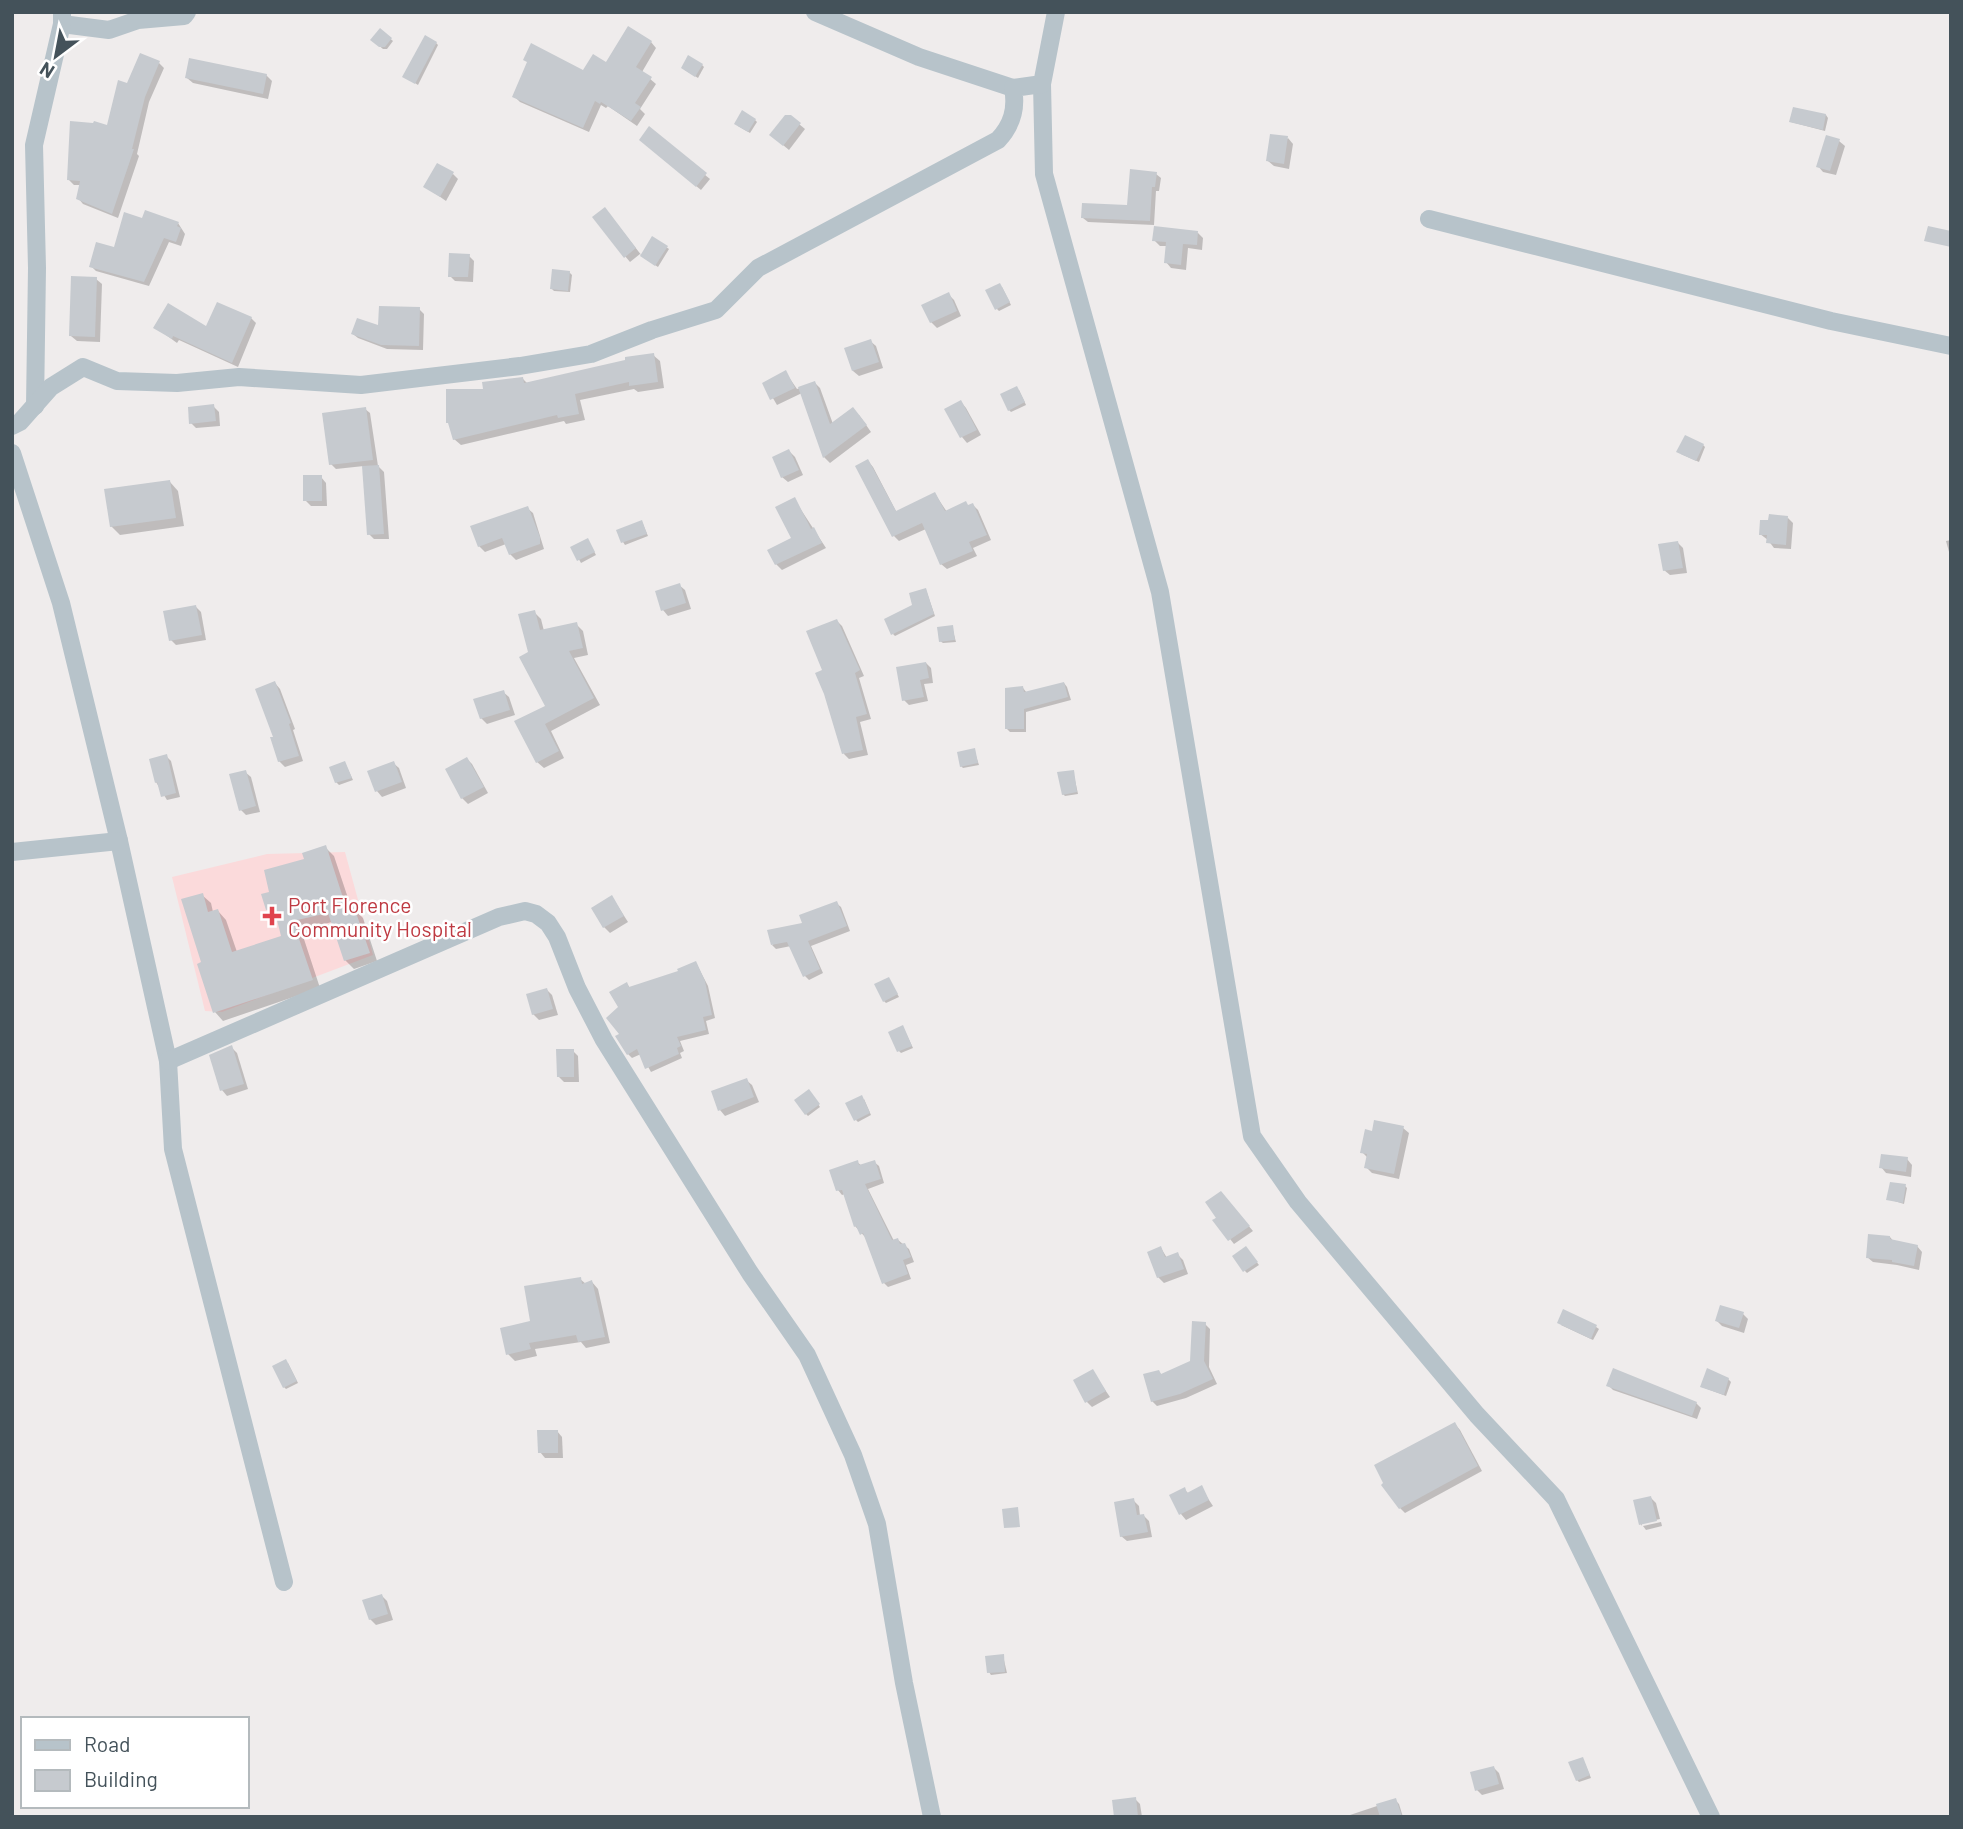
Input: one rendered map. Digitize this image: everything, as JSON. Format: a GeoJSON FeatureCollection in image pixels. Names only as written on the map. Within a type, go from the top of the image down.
{"type":"FeatureCollection","features":[{"type":"Feature","properties":{"kind":"street"},"geometry":{"type":"LineString","coordinates":[[35,406],[37,268],[34,145],[62,18],[109,30],[138,20],[184,16],[187,12]]}},
{"type":"Feature","properties":{"kind":"street"},"geometry":{"type":"LineString","coordinates":[[816,12],[919,57],[1013,88],[1042,83]]}},
{"type":"Feature","properties":{"kind":"street"},"geometry":{"type":"LineString","coordinates":[[1056,12],[1042,83],[1044,174],[1160,592],[1252,1136],[1298,1202],[1477,1415],[1556,1499],[1711,1817]]}},
{"type":"Feature","properties":{"kind":"street"},"geometry":{"type":"LineString","coordinates":[[12,426],[35,406],[51,387],[83,367],[117,381],[177,383],[239,377],[360,385],[520,366],[591,354],[652,330],[716,310],[758,268],[998,140],[1013,118],[1013,88]]}},
{"type":"Feature","properties":{"kind":"street"},"geometry":{"type":"LineString","coordinates":[[1429,219],[1830,321],[1951,346]]}},
{"type":"Feature","properties":{"kind":"street"},"geometry":{"type":"LineString","coordinates":[[12,453],[61,603],[119,841],[168,1061],[173,1149],[284,1582]]}},
{"type":"Feature","properties":{"kind":"street"},"geometry":{"type":"LineString","coordinates":[[12,852],[119,841]]}},
{"type":"Feature","properties":{"kind":"street"},"geometry":{"type":"LineString","coordinates":[[168,1061],[499,917],[525,911],[536,914],[548,923],[604,1040],[750,1273],[807,1355],[853,1455],[877,1524],[904,1683],[932,1817]]}},
{"type":"Feature","properties":{"kind":"shaded area","name":"Port Florence Community Hospital"},"geometry":{"type":"Polygon","coordinates":[[[345,852],[373,955],[222,1012],[205,1011],[172,877],[267,854],[345,852]]]}},
{"type":"Feature","properties":{"kind":"building"},"geometry":{"type":"Polygon","coordinates":[[[628,26],[652,41],[636,67],[652,77],[635,103],[641,107],[631,121],[595,101],[583,128],[512,97],[527,62],[523,60],[531,43],[583,70],[593,54],[606,62],[628,26]]]}},
{"type":"Feature","properties":{"kind":"building"},"geometry":{"type":"Polygon","coordinates":[[[380,28],[392,38],[385,47],[379,47],[370,40],[380,28]]]}},
{"type":"Feature","properties":{"kind":"building"},"geometry":{"type":"Polygon","coordinates":[[[425,35],[437,42],[415,84],[402,77],[425,35]]]}},
{"type":"Feature","properties":{"kind":"building"},"geometry":{"type":"Polygon","coordinates":[[[140,53],[160,61],[145,97],[134,149],[112,214],[76,199],[80,181],[67,180],[70,121],[94,121],[107,125],[118,80],[127,83],[140,53]]]}},
{"type":"Feature","properties":{"kind":"building"},"geometry":{"type":"Polygon","coordinates":[[[688,55],[703,64],[695,77],[681,68],[688,55]]]}},
{"type":"Feature","properties":{"kind":"building"},"geometry":{"type":"Polygon","coordinates":[[[189,58],[267,74],[263,94],[185,78],[189,58]]]}},
{"type":"Feature","properties":{"kind":"building"},"geometry":{"type":"Polygon","coordinates":[[[1793,107],[1826,114],[1823,130],[1789,122],[1793,107]]]}},
{"type":"Feature","properties":{"kind":"building"},"geometry":{"type":"Polygon","coordinates":[[[742,110],[756,119],[748,132],[734,124],[742,110]]]}},
{"type":"Feature","properties":{"kind":"building"},"geometry":{"type":"Polygon","coordinates":[[[785,115],[791,115],[801,123],[783,146],[769,135],[785,115]]]}},
{"type":"Feature","properties":{"kind":"building"},"geometry":{"type":"Polygon","coordinates":[[[649,126],[707,173],[696,187],[639,140],[649,126]]]}},
{"type":"Feature","properties":{"kind":"building"},"geometry":{"type":"Polygon","coordinates":[[[1270,134],[1288,136],[1284,164],[1266,161],[1270,134]]]}},
{"type":"Feature","properties":{"kind":"building"},"geometry":{"type":"Polygon","coordinates":[[[1826,135],[1840,139],[1830,171],[1816,167],[1826,135]]]}},
{"type":"Feature","properties":{"kind":"building"},"geometry":{"type":"Polygon","coordinates":[[[437,163],[454,172],[440,197],[423,187],[437,163]]]}},
{"type":"Feature","properties":{"kind":"building"},"geometry":{"type":"Polygon","coordinates":[[[1130,169],[1157,172],[1155,187],[1152,187],[1150,221],[1081,218],[1082,203],[1127,205],[1130,169]]]}},
{"type":"Feature","properties":{"kind":"building"},"geometry":{"type":"Polygon","coordinates":[[[605,207],[636,248],[624,258],[592,217],[605,207]]]}},
{"type":"Feature","properties":{"kind":"building"},"geometry":{"type":"Polygon","coordinates":[[[145,210],[179,222],[177,226],[181,228],[176,242],[164,238],[144,282],[89,267],[96,242],[114,247],[124,212],[142,218],[145,210]]]}},
{"type":"Feature","properties":{"kind":"building"},"geometry":{"type":"Polygon","coordinates":[[[1154,226],[1198,231],[1197,245],[1183,244],[1181,265],[1164,263],[1166,242],[1152,241],[1154,226]]]}},
{"type":"Feature","properties":{"kind":"building"},"geometry":{"type":"Polygon","coordinates":[[[1928,226],[1951,231],[1951,247],[1924,241],[1928,226]]]}},
{"type":"Feature","properties":{"kind":"building"},"geometry":{"type":"Polygon","coordinates":[[[652,236],[668,246],[655,266],[640,256],[652,236]]]}},
{"type":"Feature","properties":{"kind":"building"},"geometry":{"type":"Polygon","coordinates":[[[449,253],[470,254],[468,277],[448,277],[449,253]]]}},
{"type":"Feature","properties":{"kind":"building"},"geometry":{"type":"Polygon","coordinates":[[[552,269],[570,271],[568,291],[550,289],[552,269]]]}},
{"type":"Feature","properties":{"kind":"building"},"geometry":{"type":"Polygon","coordinates":[[[71,276],[97,277],[95,337],[69,336],[71,276]]]}},
{"type":"Feature","properties":{"kind":"building"},"geometry":{"type":"Polygon","coordinates":[[[1000,283],[1010,302],[995,310],[985,290],[1000,283]]]}},
{"type":"Feature","properties":{"kind":"building"},"geometry":{"type":"Polygon","coordinates":[[[949,292],[957,311],[930,323],[921,305],[949,292]]]}},
{"type":"Feature","properties":{"kind":"building"},"geometry":{"type":"Polygon","coordinates":[[[217,302],[252,317],[232,363],[173,336],[172,339],[153,328],[168,303],[206,326],[217,302]]]}},
{"type":"Feature","properties":{"kind":"building"},"geometry":{"type":"Polygon","coordinates":[[[379,306],[420,307],[419,346],[381,345],[351,334],[357,318],[378,325],[379,306]]]}},
{"type":"Feature","properties":{"kind":"building"},"geometry":{"type":"Polygon","coordinates":[[[871,339],[879,362],[852,371],[844,348],[871,339]]]}},
{"type":"Feature","properties":{"kind":"building"},"geometry":{"type":"Polygon","coordinates":[[[654,353],[658,382],[629,386],[629,382],[575,394],[579,414],[558,418],[557,415],[453,440],[446,423],[446,389],[483,389],[482,382],[523,377],[524,383],[625,360],[625,357],[654,353]]]}},
{"type":"Feature","properties":{"kind":"building"},"geometry":{"type":"Polygon","coordinates":[[[786,370],[795,388],[770,400],[762,383],[786,370]]]}},
{"type":"Feature","properties":{"kind":"building"},"geometry":{"type":"Polygon","coordinates":[[[815,381],[830,424],[853,407],[867,425],[823,458],[798,387],[815,381]]]}},
{"type":"Feature","properties":{"kind":"building"},"geometry":{"type":"Polygon","coordinates":[[[1017,386],[1025,402],[1008,411],[1000,394],[1017,386]]]}},
{"type":"Feature","properties":{"kind":"building"},"geometry":{"type":"Polygon","coordinates":[[[961,400],[977,430],[960,438],[944,409],[961,400]]]}},
{"type":"Feature","properties":{"kind":"building"},"geometry":{"type":"Polygon","coordinates":[[[214,404],[216,421],[189,424],[188,407],[214,404]]]}},
{"type":"Feature","properties":{"kind":"building"},"geometry":{"type":"Polygon","coordinates":[[[366,407],[373,460],[329,465],[322,413],[366,407]]]}},
{"type":"Feature","properties":{"kind":"building"},"geometry":{"type":"Polygon","coordinates":[[[1685,435],[1704,444],[1696,461],[1676,452],[1685,435]]]}},
{"type":"Feature","properties":{"kind":"building"},"geometry":{"type":"Polygon","coordinates":[[[789,449],[799,470],[781,478],[772,457],[789,449]]]}},
{"type":"Feature","properties":{"kind":"building"},"geometry":{"type":"Polygon","coordinates":[[[868,459],[896,511],[935,492],[945,511],[966,501],[968,505],[973,503],[987,535],[969,542],[973,551],[940,565],[922,523],[892,537],[855,466],[868,459]]]}},
{"type":"Feature","properties":{"kind":"building"},"geometry":{"type":"Polygon","coordinates":[[[379,465],[384,534],[367,535],[362,466],[379,465]]]}},
{"type":"Feature","properties":{"kind":"building"},"geometry":{"type":"Polygon","coordinates":[[[303,475],[322,475],[322,501],[303,501],[303,475]]]}},
{"type":"Feature","properties":{"kind":"building"},"geometry":{"type":"Polygon","coordinates":[[[170,480],[176,518],[110,527],[104,489],[170,480]]]}},
{"type":"Feature","properties":{"kind":"building"},"geometry":{"type":"Polygon","coordinates":[[[795,497],[811,529],[814,527],[822,543],[775,565],[767,550],[791,538],[775,507],[795,497]]]}},
{"type":"Feature","properties":{"kind":"building"},"geometry":{"type":"Polygon","coordinates":[[[528,506],[540,537],[540,544],[509,555],[502,538],[478,547],[470,526],[528,506]]]}},
{"type":"Feature","properties":{"kind":"building"},"geometry":{"type":"Polygon","coordinates":[[[1769,514],[1788,516],[1786,545],[1766,543],[1767,535],[1759,535],[1760,520],[1768,520],[1769,514]]]}},
{"type":"Feature","properties":{"kind":"building"},"geometry":{"type":"Polygon","coordinates":[[[642,520],[647,534],[621,543],[616,530],[642,520]]]}},
{"type":"Feature","properties":{"kind":"building"},"geometry":{"type":"Polygon","coordinates":[[[588,538],[595,552],[577,561],[570,547],[588,538]]]}},
{"type":"Feature","properties":{"kind":"building"},"geometry":{"type":"Polygon","coordinates":[[[1678,541],[1683,568],[1663,571],[1658,544],[1678,541]]]}},
{"type":"Feature","properties":{"kind":"building"},"geometry":{"type":"Polygon","coordinates":[[[680,583],[686,603],[661,611],[655,591],[680,583]]]}},
{"type":"Feature","properties":{"kind":"building"},"geometry":{"type":"Polygon","coordinates":[[[926,588],[934,614],[891,635],[884,619],[912,605],[909,593],[926,588]]]}},
{"type":"Feature","properties":{"kind":"building"},"geometry":{"type":"Polygon","coordinates":[[[196,605],[202,635],[169,641],[163,611],[196,605]]]}},
{"type":"Feature","properties":{"kind":"building"},"geometry":{"type":"Polygon","coordinates":[[[535,610],[540,630],[577,622],[583,648],[569,651],[594,698],[545,724],[559,751],[536,763],[514,721],[545,706],[519,657],[528,652],[518,614],[535,610]]]}},
{"type":"Feature","properties":{"kind":"building"},"geometry":{"type":"Polygon","coordinates":[[[837,619],[860,670],[855,673],[867,714],[856,717],[863,750],[842,754],[815,673],[822,670],[806,631],[837,619]]]}},
{"type":"Feature","properties":{"kind":"building"},"geometry":{"type":"Polygon","coordinates":[[[953,625],[955,640],[939,642],[937,627],[953,625]]]}},
{"type":"Feature","properties":{"kind":"building"},"geometry":{"type":"Polygon","coordinates":[[[926,662],[929,678],[920,680],[924,697],[902,701],[896,667],[926,662]]]}},
{"type":"Feature","properties":{"kind":"building"},"geometry":{"type":"Polygon","coordinates":[[[275,681],[291,723],[289,724],[299,756],[278,762],[270,737],[273,737],[255,689],[275,681]]]}},
{"type":"Feature","properties":{"kind":"building"},"geometry":{"type":"Polygon","coordinates":[[[1064,682],[1068,697],[1024,709],[1024,729],[1005,729],[1005,688],[1023,686],[1024,692],[1064,682]]]}},
{"type":"Feature","properties":{"kind":"building"},"geometry":{"type":"Polygon","coordinates":[[[504,690],[510,710],[480,719],[473,699],[504,690]]]}},
{"type":"Feature","properties":{"kind":"building"},"geometry":{"type":"Polygon","coordinates":[[[975,748],[978,763],[960,767],[957,752],[975,748]]]}},
{"type":"Feature","properties":{"kind":"building"},"geometry":{"type":"Polygon","coordinates":[[[167,754],[176,793],[161,797],[149,759],[167,754]]]}},
{"type":"Feature","properties":{"kind":"building"},"geometry":{"type":"Polygon","coordinates":[[[467,757],[484,787],[461,799],[445,769],[467,757]]]}},
{"type":"Feature","properties":{"kind":"building"},"geometry":{"type":"Polygon","coordinates":[[[345,761],[352,778],[335,783],[329,767],[345,761]]]}},
{"type":"Feature","properties":{"kind":"building"},"geometry":{"type":"Polygon","coordinates":[[[394,761],[402,782],[375,792],[367,771],[394,761]]]}},
{"type":"Feature","properties":{"kind":"building"},"geometry":{"type":"Polygon","coordinates":[[[246,770],[256,806],[239,811],[229,774],[246,770]]]}},
{"type":"Feature","properties":{"kind":"building"},"geometry":{"type":"Polygon","coordinates":[[[1074,770],[1077,792],[1062,795],[1057,772],[1074,770]]]}},
{"type":"Feature","properties":{"kind":"building"},"geometry":{"type":"Polygon","coordinates":[[[326,845],[347,910],[354,907],[370,953],[344,961],[328,913],[293,921],[313,980],[213,1013],[197,964],[201,962],[181,899],[203,893],[208,912],[218,909],[232,952],[281,936],[274,908],[266,910],[261,894],[269,892],[264,870],[304,859],[302,853],[326,845]]]}},
{"type":"Feature","properties":{"kind":"building"},"geometry":{"type":"Polygon","coordinates":[[[612,895],[624,916],[603,928],[591,908],[612,895]]]}},
{"type":"Feature","properties":{"kind":"building"},"geometry":{"type":"Polygon","coordinates":[[[837,901],[847,926],[808,941],[820,969],[803,977],[787,942],[771,945],[767,930],[802,923],[799,915],[837,901]]]}},
{"type":"Feature","properties":{"kind":"building"},"geometry":{"type":"Polygon","coordinates":[[[696,961],[705,981],[712,1015],[703,1017],[706,1030],[677,1037],[681,1046],[677,1048],[679,1054],[645,1069],[637,1049],[627,1055],[615,1036],[619,1034],[606,1018],[618,1007],[609,992],[627,982],[629,987],[678,971],[677,969],[696,961]]]}},
{"type":"Feature","properties":{"kind":"building"},"geometry":{"type":"Polygon","coordinates":[[[889,977],[898,994],[883,1002],[874,984],[889,977]]]}},
{"type":"Feature","properties":{"kind":"building"},"geometry":{"type":"Polygon","coordinates":[[[547,988],[553,1009],[532,1015],[526,994],[547,988]]]}},
{"type":"Feature","properties":{"kind":"building"},"geometry":{"type":"Polygon","coordinates":[[[903,1025],[912,1046],[897,1052],[888,1032],[903,1025]]]}},
{"type":"Feature","properties":{"kind":"building"},"geometry":{"type":"Polygon","coordinates":[[[232,1045],[244,1084],[220,1091],[209,1055],[232,1045]]]}},
{"type":"Feature","properties":{"kind":"building"},"geometry":{"type":"Polygon","coordinates":[[[556,1049],[574,1049],[574,1077],[557,1077],[556,1049]]]}},
{"type":"Feature","properties":{"kind":"building"},"geometry":{"type":"Polygon","coordinates":[[[747,1078],[754,1097],[718,1111],[711,1091],[747,1078]]]}},
{"type":"Feature","properties":{"kind":"building"},"geometry":{"type":"Polygon","coordinates":[[[809,1089],[820,1104],[805,1115],[794,1100],[809,1089]]]}},
{"type":"Feature","properties":{"kind":"building"},"geometry":{"type":"Polygon","coordinates":[[[862,1095],[870,1113],[854,1121],[845,1103],[862,1095]]]}},
{"type":"Feature","properties":{"kind":"building"},"geometry":{"type":"Polygon","coordinates":[[[1374,1120],[1404,1126],[1394,1174],[1364,1168],[1367,1154],[1360,1153],[1365,1129],[1372,1131],[1374,1120]]]}},
{"type":"Feature","properties":{"kind":"building"},"geometry":{"type":"Polygon","coordinates":[[[1881,1154],[1908,1157],[1906,1172],[1879,1168],[1881,1154]]]}},
{"type":"Feature","properties":{"kind":"building"},"geometry":{"type":"Polygon","coordinates":[[[858,1160],[859,1165],[875,1160],[881,1179],[865,1184],[892,1240],[898,1238],[900,1244],[905,1243],[911,1257],[903,1260],[908,1274],[882,1284],[863,1233],[860,1235],[856,1226],[854,1227],[842,1190],[836,1191],[829,1170],[858,1160]]]}},
{"type":"Feature","properties":{"kind":"building"},"geometry":{"type":"Polygon","coordinates":[[[1890,1182],[1906,1184],[1903,1203],[1886,1200],[1890,1182]]]}},
{"type":"Feature","properties":{"kind":"building"},"geometry":{"type":"Polygon","coordinates":[[[1221,1191],[1250,1226],[1228,1241],[1212,1220],[1216,1218],[1205,1202],[1221,1191]]]}},
{"type":"Feature","properties":{"kind":"building"},"geometry":{"type":"Polygon","coordinates":[[[1868,1234],[1890,1236],[1890,1239],[1918,1245],[1914,1266],[1892,1260],[1866,1258],[1868,1234]]]}},
{"type":"Feature","properties":{"kind":"building"},"geometry":{"type":"Polygon","coordinates":[[[1161,1246],[1165,1257],[1178,1252],[1184,1269],[1157,1278],[1147,1252],[1161,1246]]]}},
{"type":"Feature","properties":{"kind":"building"},"geometry":{"type":"Polygon","coordinates":[[[1246,1246],[1258,1262],[1243,1272],[1232,1256],[1246,1246]]]}},
{"type":"Feature","properties":{"kind":"building"},"geometry":{"type":"Polygon","coordinates":[[[581,1277],[582,1284],[592,1280],[605,1337],[578,1342],[576,1335],[529,1343],[531,1349],[506,1355],[500,1328],[530,1321],[524,1286],[581,1277]]]}},
{"type":"Feature","properties":{"kind":"building"},"geometry":{"type":"Polygon","coordinates":[[[1720,1305],[1744,1312],[1739,1328],[1715,1321],[1720,1305]]]}},
{"type":"Feature","properties":{"kind":"building"},"geometry":{"type":"Polygon","coordinates":[[[1563,1309],[1597,1325],[1591,1339],[1557,1323],[1563,1309]]]}},
{"type":"Feature","properties":{"kind":"building"},"geometry":{"type":"Polygon","coordinates":[[[1192,1321],[1206,1322],[1204,1361],[1213,1379],[1180,1394],[1151,1402],[1143,1374],[1159,1370],[1161,1374],[1190,1361],[1192,1321]]]}},
{"type":"Feature","properties":{"kind":"building"},"geometry":{"type":"Polygon","coordinates":[[[286,1359],[297,1381],[283,1388],[272,1366],[286,1359]]]}},
{"type":"Feature","properties":{"kind":"building"},"geometry":{"type":"Polygon","coordinates":[[[1613,1368],[1697,1402],[1692,1416],[1606,1386],[1613,1368]]]}},
{"type":"Feature","properties":{"kind":"building"},"geometry":{"type":"Polygon","coordinates":[[[1707,1368],[1729,1378],[1724,1395],[1700,1387],[1707,1368]]]}},
{"type":"Feature","properties":{"kind":"building"},"geometry":{"type":"Polygon","coordinates":[[[1093,1369],[1106,1391],[1085,1403],[1073,1380],[1093,1369]]]}},
{"type":"Feature","properties":{"kind":"building"},"geometry":{"type":"Polygon","coordinates":[[[1455,1422],[1478,1466],[1399,1509],[1381,1485],[1383,1483],[1374,1465],[1455,1422]]]}},
{"type":"Feature","properties":{"kind":"building"},"geometry":{"type":"Polygon","coordinates":[[[537,1430],[558,1430],[558,1453],[538,1453],[537,1430]]]}},
{"type":"Feature","properties":{"kind":"building"},"geometry":{"type":"Polygon","coordinates":[[[1202,1485],[1209,1500],[1179,1515],[1169,1495],[1185,1487],[1187,1493],[1202,1485]]]}},
{"type":"Feature","properties":{"kind":"building"},"geometry":{"type":"Polygon","coordinates":[[[1651,1496],[1657,1521],[1639,1525],[1633,1500],[1651,1496]]]}},
{"type":"Feature","properties":{"kind":"building"},"geometry":{"type":"Polygon","coordinates":[[[1134,1498],[1137,1515],[1144,1514],[1148,1532],[1120,1537],[1114,1502],[1134,1498]]]}},
{"type":"Feature","properties":{"kind":"building"},"geometry":{"type":"Polygon","coordinates":[[[1018,1507],[1020,1527],[1004,1528],[1002,1509],[1018,1507]]]}},
{"type":"Feature","properties":{"kind":"building"},"geometry":{"type":"Polygon","coordinates":[[[382,1594],[388,1614],[369,1620],[362,1600],[382,1594]]]}},
{"type":"Feature","properties":{"kind":"building"},"geometry":{"type":"Polygon","coordinates":[[[1004,1654],[1005,1672],[987,1673],[985,1656],[1004,1654]]]}},
{"type":"Feature","properties":{"kind":"building"},"geometry":{"type":"Polygon","coordinates":[[[1583,1757],[1590,1775],[1576,1781],[1568,1762],[1583,1757]]]}},
{"type":"Feature","properties":{"kind":"building"},"geometry":{"type":"Polygon","coordinates":[[[1494,1766],[1499,1784],[1475,1791],[1470,1772],[1494,1766]]]}},
{"type":"Feature","properties":{"kind":"building"},"geometry":{"type":"Polygon","coordinates":[[[1136,1797],[1138,1817],[1114,1817],[1112,1800],[1136,1797]]]}},
{"type":"Feature","properties":{"kind":"building"},"geometry":{"type":"Polygon","coordinates":[[[1396,1798],[1402,1817],[1380,1817],[1376,1804],[1396,1798]]]}},
{"type":"Feature","properties":{"kind":"place","name":"Port Florence Community Hospital"},"geometry":{"type":"Point","coordinates":[272,916]}}]}
